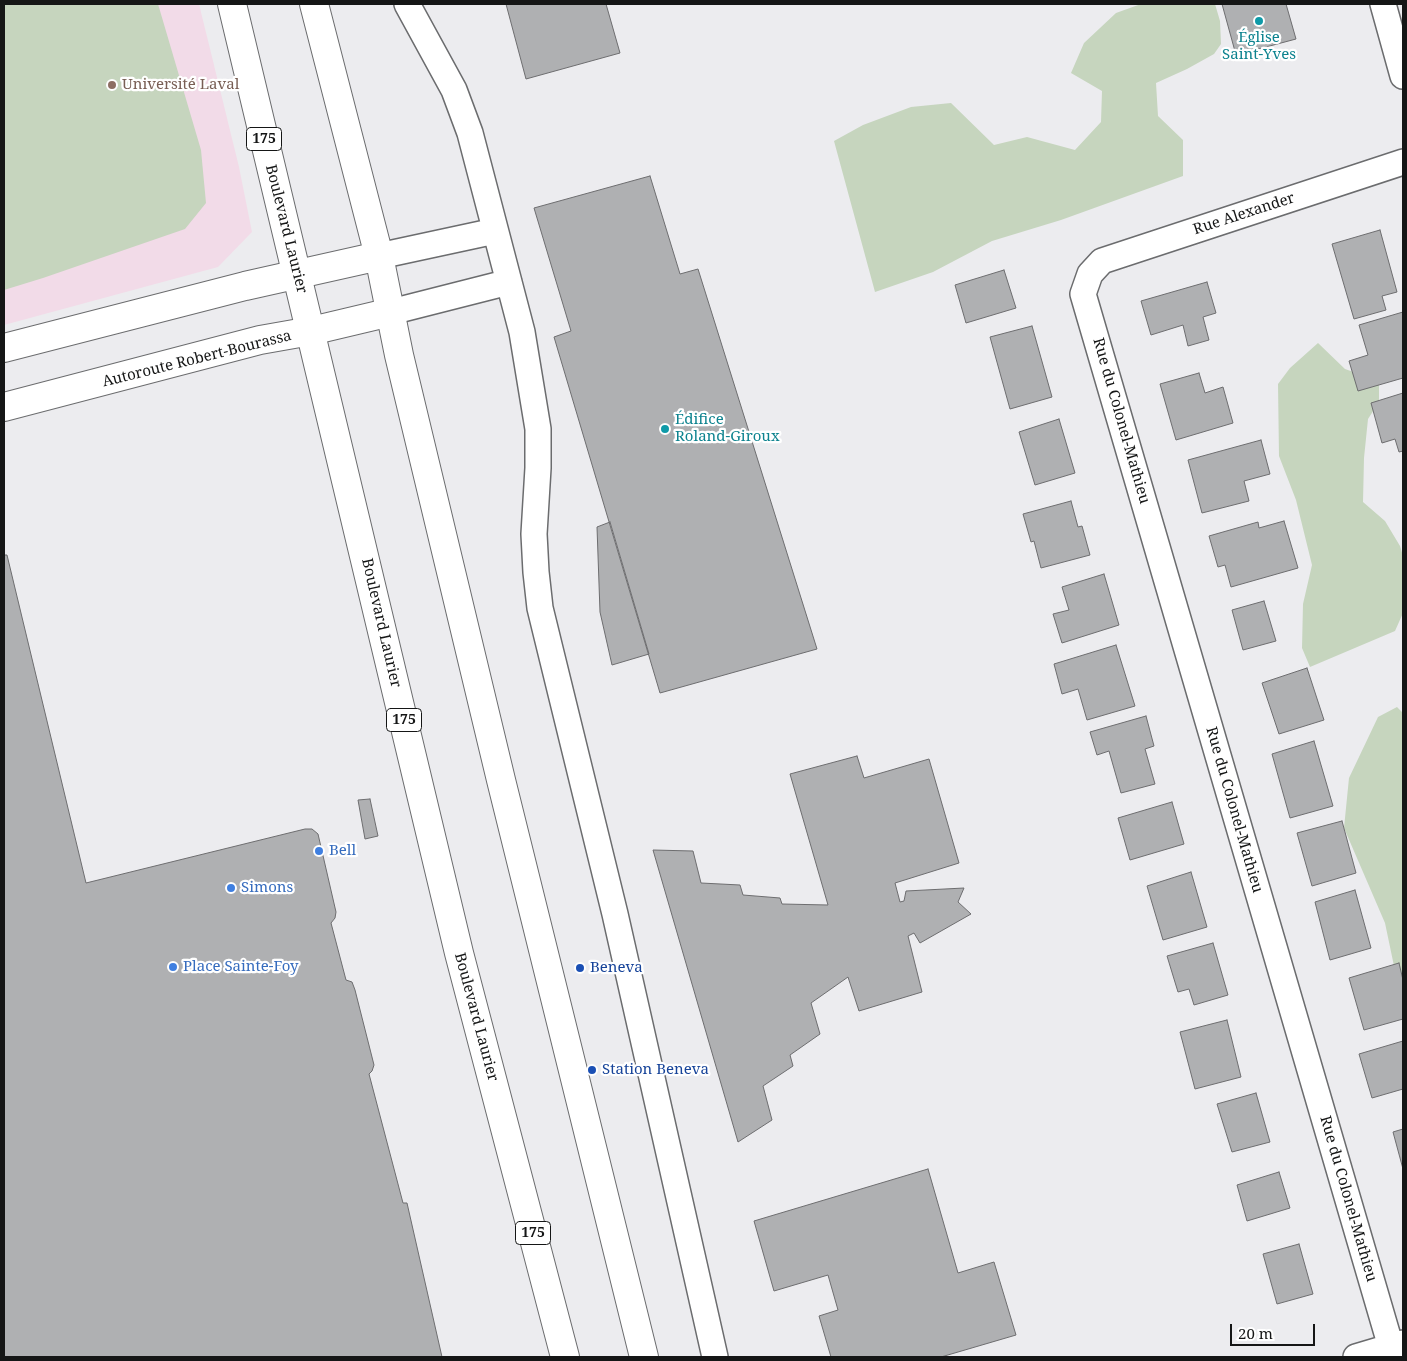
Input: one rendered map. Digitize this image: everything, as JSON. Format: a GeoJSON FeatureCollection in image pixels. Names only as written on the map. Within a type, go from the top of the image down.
{"type":"FeatureCollection","features":[{"type":"Feature","properties":{"kind":"main road","name":"Boulevard Laurier"},"geometry":{"type":"LineString","coordinates":[[232,4],[459,953],[565,1357]]}},
{"type":"Feature","properties":{"kind":"main road"},"geometry":{"type":"LineString","coordinates":[[314,4],[379,256],[400,355],[499,771],[644,1357]]}},
{"type":"Feature","properties":{"kind":"main road"},"geometry":{"type":"LineString","coordinates":[[4,348],[296,274],[379,256]]}},
{"type":"Feature","properties":{"kind":"main road","name":"Autoroute Robert-Bourassa"},"geometry":{"type":"LineString","coordinates":[[4,408],[260,340],[310,331],[391,312]]}},
{"type":"Feature","properties":{"kind":"street"},"geometry":{"type":"LineString","coordinates":[[407,4],[454,90],[470,133],[522,332],[538,429],[534,534],[540,608],[615,914],[714,1357]]}},
{"type":"Feature","properties":{"kind":"street"},"geometry":{"type":"LineString","coordinates":[[1383,4],[1403,76]]}},
{"type":"Feature","properties":{"kind":"street","name":"Rue Alexander"},"geometry":{"type":"LineString","coordinates":[[1090,274],[1102,261],[1403,162]]}},
{"type":"Feature","properties":{"kind":"street"},"geometry":{"type":"LineString","coordinates":[[379,256],[495,231]]}},
{"type":"Feature","properties":{"kind":"street","name":"Rue du Colonel-Mathieu"},"geometry":{"type":"LineString","coordinates":[[1090,274],[1084,294],[1397,1345]]}},
{"type":"Feature","properties":{"kind":"street"},"geometry":{"type":"LineString","coordinates":[[391,312],[509,282]]}},
{"type":"Feature","properties":{"kind":"street"},"geometry":{"type":"LineString","coordinates":[[1356,1357],[1397,1345]]}},
{"type":"Feature","properties":{"kind":"shaded area","name":"Université Laval"},"geometry":{"type":"Polygon","coordinates":[[[4,4],[199,4],[239,167],[252,232],[218,267],[4,325],[4,4]]]}},
{"type":"Feature","properties":{"kind":"green space","name":"Université Laval"},"geometry":{"type":"Polygon","coordinates":[[[4,4],[158,4],[201,150],[206,203],[185,229],[4,290],[4,4]]]}},
{"type":"Feature","properties":{"kind":"green space"},"geometry":{"type":"Polygon","coordinates":[[[1141,4],[1215,4],[1220,21],[1221,44],[1214,54],[1156,83],[1158,116],[1183,140],[1183,176],[1061,220],[992,241],[933,272],[875,292],[834,141],[863,125],[911,107],[951,103],[994,145],[1027,137],[1075,150],[1101,122],[1102,91],[1071,73],[1084,43],[1116,13],[1141,4]]]}},
{"type":"Feature","properties":{"kind":"green space"},"geometry":{"type":"Polygon","coordinates":[[[1318,343],[1345,369],[1379,381],[1379,402],[1368,419],[1364,458],[1363,502],[1385,521],[1400,546],[1403,556],[1403,613],[1395,631],[1310,667],[1302,648],[1303,604],[1312,565],[1296,500],[1279,456],[1278,384],[1290,368],[1318,343]]]}},
{"type":"Feature","properties":{"kind":"green space"},"geometry":{"type":"Polygon","coordinates":[[[1397,707],[1403,713],[1403,1009],[1385,923],[1344,828],[1349,778],[1378,717],[1397,707]]]}},
{"type":"Feature","properties":{"kind":"building"},"geometry":{"type":"Polygon","coordinates":[[[506,4],[606,4],[620,53],[526,79],[506,4]]]}},
{"type":"Feature","properties":{"kind":"building","name":"Église Saint-Yves"},"geometry":{"type":"Polygon","coordinates":[[[1222,4],[1286,4],[1296,39],[1236,55],[1222,4]]]}},
{"type":"Feature","properties":{"kind":"building","name":"Édifice Roland-Giroux"},"geometry":{"type":"Polygon","coordinates":[[[650,176],[680,274],[698,269],[817,649],[660,693],[554,337],[571,331],[534,208],[650,176]]]}},
{"type":"Feature","properties":{"kind":"building"},"geometry":{"type":"Polygon","coordinates":[[[1380,230],[1397,292],[1382,296],[1386,310],[1354,319],[1332,244],[1380,230]]]}},
{"type":"Feature","properties":{"kind":"building"},"geometry":{"type":"Polygon","coordinates":[[[1004,270],[1016,308],[966,323],[955,285],[1004,270]]]}},
{"type":"Feature","properties":{"kind":"building"},"geometry":{"type":"Polygon","coordinates":[[[1207,282],[1216,313],[1203,317],[1209,340],[1188,346],[1183,325],[1151,335],[1141,301],[1207,282]]]}},
{"type":"Feature","properties":{"kind":"building"},"geometry":{"type":"Polygon","coordinates":[[[1403,312],[1403,378],[1358,391],[1349,361],[1368,355],[1359,325],[1403,312]]]}},
{"type":"Feature","properties":{"kind":"building"},"geometry":{"type":"Polygon","coordinates":[[[1032,326],[1052,397],[1010,409],[990,337],[1032,326]]]}},
{"type":"Feature","properties":{"kind":"building"},"geometry":{"type":"Polygon","coordinates":[[[1199,373],[1205,393],[1223,387],[1233,423],[1176,440],[1160,384],[1199,373]]]}},
{"type":"Feature","properties":{"kind":"building"},"geometry":{"type":"Polygon","coordinates":[[[1403,393],[1403,451],[1399,452],[1395,439],[1382,443],[1371,403],[1403,393]]]}},
{"type":"Feature","properties":{"kind":"building"},"geometry":{"type":"Polygon","coordinates":[[[1059,419],[1075,473],[1035,485],[1019,432],[1059,419]]]}},
{"type":"Feature","properties":{"kind":"building"},"geometry":{"type":"Polygon","coordinates":[[[1261,440],[1270,474],[1244,481],[1249,501],[1202,513],[1188,460],[1261,440]]]}},
{"type":"Feature","properties":{"kind":"building"},"geometry":{"type":"Polygon","coordinates":[[[1071,501],[1078,527],[1082,526],[1090,555],[1041,568],[1034,541],[1031,542],[1023,514],[1071,501]]]}},
{"type":"Feature","properties":{"kind":"building"},"geometry":{"type":"Polygon","coordinates":[[[1284,521],[1298,568],[1231,587],[1225,565],[1218,567],[1209,536],[1258,522],[1259,528],[1284,521]]]}},
{"type":"Feature","properties":{"kind":"building"},"geometry":{"type":"Polygon","coordinates":[[[610,522],[649,654],[612,665],[600,612],[597,527],[610,522]]]}},
{"type":"Feature","properties":{"kind":"building","name":"Place Sainte-Foy"},"geometry":{"type":"Polygon","coordinates":[[[4,555],[7,555],[86,883],[305,829],[312,829],[318,834],[336,912],[335,918],[331,923],[346,980],[352,982],[355,990],[374,1065],[369,1074],[403,1203],[407,1203],[442,1357],[4,1357],[4,555]]]}},
{"type":"Feature","properties":{"kind":"building"},"geometry":{"type":"Polygon","coordinates":[[[1104,574],[1119,625],[1062,643],[1053,614],[1069,610],[1062,587],[1104,574]]]}},
{"type":"Feature","properties":{"kind":"building"},"geometry":{"type":"Polygon","coordinates":[[[1264,601],[1276,641],[1243,650],[1232,610],[1264,601]]]}},
{"type":"Feature","properties":{"kind":"building"},"geometry":{"type":"Polygon","coordinates":[[[1116,645],[1135,706],[1087,720],[1078,689],[1062,694],[1054,664],[1116,645]]]}},
{"type":"Feature","properties":{"kind":"building"},"geometry":{"type":"Polygon","coordinates":[[[1307,668],[1324,720],[1279,734],[1262,683],[1307,668]]]}},
{"type":"Feature","properties":{"kind":"building"},"geometry":{"type":"Polygon","coordinates":[[[1146,716],[1154,746],[1145,749],[1155,784],[1121,793],[1109,751],[1097,755],[1090,732],[1146,716]]]}},
{"type":"Feature","properties":{"kind":"building"},"geometry":{"type":"Polygon","coordinates":[[[1314,741],[1333,806],[1290,818],[1272,754],[1314,741]]]}},
{"type":"Feature","properties":{"kind":"building"},"geometry":{"type":"Polygon","coordinates":[[[857,756],[864,778],[929,759],[959,863],[895,883],[900,902],[904,901],[906,891],[964,888],[958,902],[971,914],[920,943],[914,933],[908,936],[922,992],[859,1011],[848,977],[811,1003],[820,1034],[790,1055],[793,1066],[763,1086],[772,1120],[738,1142],[653,850],[693,851],[701,883],[740,885],[743,895],[780,898],[782,904],[828,905],[790,774],[857,756]]]}},
{"type":"Feature","properties":{"kind":"building"},"geometry":{"type":"Polygon","coordinates":[[[370,799],[378,836],[365,839],[358,800],[370,799]]]}},
{"type":"Feature","properties":{"kind":"building"},"geometry":{"type":"Polygon","coordinates":[[[1172,802],[1184,844],[1130,860],[1118,818],[1172,802]]]}},
{"type":"Feature","properties":{"kind":"building"},"geometry":{"type":"Polygon","coordinates":[[[1342,821],[1356,873],[1312,886],[1297,833],[1342,821]]]}},
{"type":"Feature","properties":{"kind":"building"},"geometry":{"type":"Polygon","coordinates":[[[1191,872],[1207,927],[1163,940],[1147,886],[1191,872]]]}},
{"type":"Feature","properties":{"kind":"building"},"geometry":{"type":"Polygon","coordinates":[[[1355,890],[1371,948],[1330,960],[1315,902],[1355,890]]]}},
{"type":"Feature","properties":{"kind":"building"},"geometry":{"type":"Polygon","coordinates":[[[1213,943],[1228,995],[1194,1005],[1189,989],[1178,992],[1167,956],[1213,943]]]}},
{"type":"Feature","properties":{"kind":"building"},"geometry":{"type":"Polygon","coordinates":[[[1399,963],[1403,980],[1403,1019],[1364,1030],[1349,978],[1399,963]]]}},
{"type":"Feature","properties":{"kind":"building"},"geometry":{"type":"Polygon","coordinates":[[[1227,1020],[1241,1077],[1195,1089],[1180,1032],[1227,1020]]]}},
{"type":"Feature","properties":{"kind":"building"},"geometry":{"type":"Polygon","coordinates":[[[1403,1041],[1403,1089],[1372,1098],[1359,1054],[1403,1041]]]}},
{"type":"Feature","properties":{"kind":"building"},"geometry":{"type":"Polygon","coordinates":[[[1256,1093],[1270,1142],[1232,1152],[1217,1104],[1256,1093]]]}},
{"type":"Feature","properties":{"kind":"building"},"geometry":{"type":"Polygon","coordinates":[[[1403,1129],[1403,1169],[1393,1132],[1403,1129]]]}},
{"type":"Feature","properties":{"kind":"building"},"geometry":{"type":"Polygon","coordinates":[[[928,1169],[958,1273],[994,1262],[1016,1335],[941,1357],[831,1357],[819,1316],[838,1310],[828,1275],[774,1291],[754,1221],[928,1169]]]}},
{"type":"Feature","properties":{"kind":"building"},"geometry":{"type":"Polygon","coordinates":[[[1279,1172],[1290,1208],[1247,1221],[1237,1185],[1279,1172]]]}},
{"type":"Feature","properties":{"kind":"building"},"geometry":{"type":"Polygon","coordinates":[[[1299,1244],[1313,1294],[1277,1304],[1263,1254],[1299,1244]]]}},
{"type":"Feature","properties":{"kind":"place","name":"Église Saint-Yves"},"geometry":{"type":"Point","coordinates":[1259,21]}},
{"type":"Feature","properties":{"kind":"place","name":"Université Laval"},"geometry":{"type":"Point","coordinates":[112,85]}},
{"type":"Feature","properties":{"kind":"place","name":"Édifice Roland-Giroux"},"geometry":{"type":"Point","coordinates":[665,429]}},
{"type":"Feature","properties":{"kind":"place","name":"Bell"},"geometry":{"type":"Point","coordinates":[319,851]}},
{"type":"Feature","properties":{"kind":"place","name":"Simons"},"geometry":{"type":"Point","coordinates":[231,888]}},
{"type":"Feature","properties":{"kind":"place","name":"Place Sainte-Foy"},"geometry":{"type":"Point","coordinates":[173,967]}},
{"type":"Feature","properties":{"kind":"place","name":"Beneva"},"geometry":{"type":"Point","coordinates":[580,968]}},
{"type":"Feature","properties":{"kind":"place","name":"Station Beneva"},"geometry":{"type":"Point","coordinates":[592,1070]}}]}
